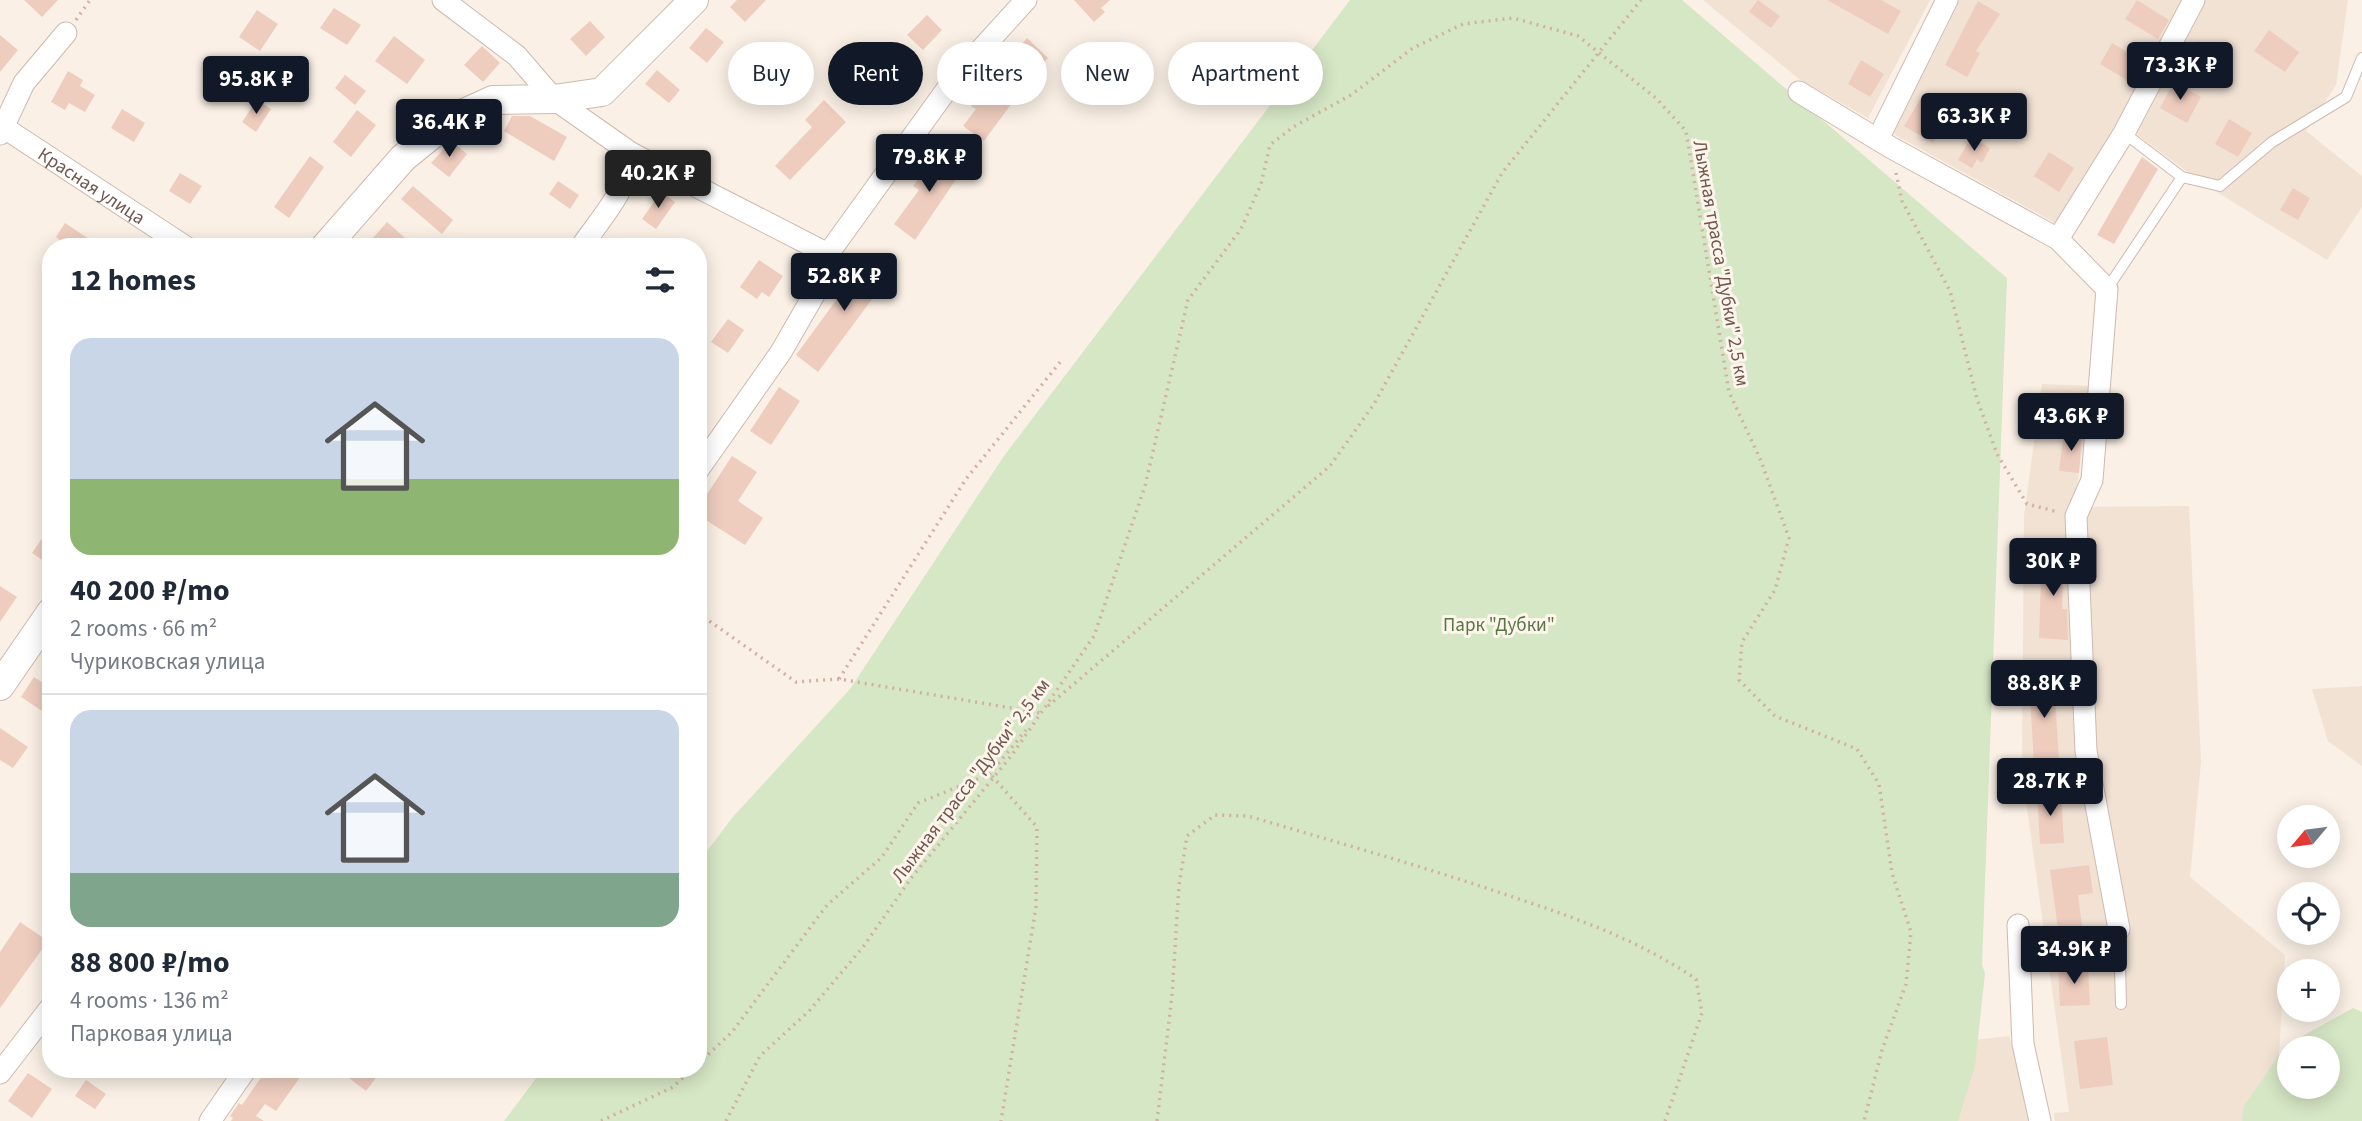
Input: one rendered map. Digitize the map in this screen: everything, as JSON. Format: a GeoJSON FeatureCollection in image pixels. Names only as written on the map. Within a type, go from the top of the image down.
{"type":"FeatureCollection","features":[{"type":"Feature","properties":{"kind":"street"},"geometry":{"type":"LineString","coordinates":[[443,0],[517,56],[554,99],[631,153],[828,254]]}},
{"type":"Feature","properties":{"kind":"street"},"geometry":{"type":"LineString","coordinates":[[333,238],[403,158],[451,119],[493,100],[554,99],[601,92],[694,0]]}},
{"type":"Feature","properties":{"kind":"street"},"geometry":{"type":"LineString","coordinates":[[707,457],[781,352],[815,293],[828,254],[955,78],[1026,0]]}},
{"type":"Feature","properties":{"kind":"street"},"geometry":{"type":"LineString","coordinates":[[1884,143],[1947,0]]}},
{"type":"Feature","properties":{"kind":"street"},"geometry":{"type":"LineString","coordinates":[[2058,239],[2124,133],[2194,0]]}},
{"type":"Feature","properties":{"kind":"street"},"geometry":{"type":"LineString","coordinates":[[2,129],[24,83],[66,33]]}},
{"type":"Feature","properties":{"kind":"street"},"geometry":{"type":"LineString","coordinates":[[1799,92],[1884,143],[2058,239],[2107,289],[2092,480],[2076,516],[2086,751],[2119,929]]}},
{"type":"Feature","properties":{"kind":"street","name":"Красная улица"},"geometry":{"type":"LineString","coordinates":[[2,129],[172,238]]}},
{"type":"Feature","properties":{"kind":"street"},"geometry":{"type":"LineString","coordinates":[[587,238],[621,191],[629,169],[631,153]]}},
{"type":"Feature","properties":{"kind":"street"},"geometry":{"type":"LineString","coordinates":[[0,686],[42,625]]}},
{"type":"Feature","properties":{"kind":"street"},"geometry":{"type":"LineString","coordinates":[[2018,926],[2023,1044],[2040,1121]]}},
{"type":"Feature","properties":{"kind":"street"},"geometry":{"type":"LineString","coordinates":[[0,1073],[42,1019]]}},
{"type":"Feature","properties":{"kind":"street"},"geometry":{"type":"LineString","coordinates":[[210,1121],[240,1078]]}},
{"type":"Feature","properties":{"kind":"lane"},"geometry":{"type":"LineString","coordinates":[[2124,133],[2182,177],[2220,186],[2272,142],[2346,97],[2362,58]]}},
{"type":"Feature","properties":{"kind":"lane"},"geometry":{"type":"LineString","coordinates":[[2107,289],[2182,177]]}},
{"type":"Feature","properties":{"kind":"lane"},"geometry":{"type":"LineString","coordinates":[[2119,929],[2121,1004]]}},
{"type":"Feature","properties":{"kind":"path"},"geometry":{"type":"LineString","coordinates":[[707,619],[796,682],[839,679],[1042,712],[1330,466],[1374,404],[1502,173],[1641,0]]}},
{"type":"Feature","properties":{"kind":"path","name":"Лыжная трасса \"Дубки\" 2,5 км"},"geometry":{"type":"LineString","coordinates":[[726,1121],[760,1056],[810,1010],[863,947],[912,877],[1042,712],[1094,636],[1144,486],[1188,300],[1241,229],[1261,184],[1270,145],[1293,127],[1351,95],[1413,48],[1463,24],[1513,18],[1578,36],[1657,99],[1686,131],[1728,392],[1761,461],[1789,538],[1775,590],[1742,642],[1739,680],[1775,716],[1857,749],[1879,783],[1892,873],[1911,932],[1906,984],[1882,1050],[1864,1121]]}},
{"type":"Feature","properties":{"kind":"path"},"geometry":{"type":"LineString","coordinates":[[1884,143],[1902,201],[1950,291],[1977,399],[1997,454],[2027,504],[2076,516]]}},
{"type":"Feature","properties":{"kind":"path"},"geometry":{"type":"LineString","coordinates":[[839,679],[966,479],[1061,360]]}},
{"type":"Feature","properties":{"kind":"path"},"geometry":{"type":"LineString","coordinates":[[707,1056],[732,1032],[827,905],[882,857],[918,803],[992,776],[1037,827],[1036,907],[1001,1121]]}},
{"type":"Feature","properties":{"kind":"path"},"geometry":{"type":"LineString","coordinates":[[1157,1121],[1172,996],[1179,885],[1187,836],[1215,815],[1248,816],[1476,884],[1563,914],[1654,951],[1696,979],[1702,1013],[1665,1121]]}},
{"type":"Feature","properties":{"kind":"path"},"geometry":{"type":"LineString","coordinates":[[601,1121],[673,1087],[682,1078]]}},
{"type":"Feature","properties":{"kind":"shaded area"},"geometry":{"type":"Polygon","coordinates":[[[1703,0],[1930,0],[1868,118],[1799,79],[1703,0]]]}},
{"type":"Feature","properties":{"kind":"shaded area"},"geometry":{"type":"Polygon","coordinates":[[[1958,0],[2185,0],[2166,40],[2057,224],[1890,132],[1958,0]]]}},
{"type":"Feature","properties":{"kind":"shaded area"},"geometry":{"type":"Polygon","coordinates":[[[2205,0],[2348,0],[2336,85],[2306,131],[2362,176],[2362,207],[2327,260],[2204,184],[2135,133],[2205,0]]]}},
{"type":"Feature","properties":{"kind":"shaded area"},"geometry":{"type":"Polygon","coordinates":[[[2042,384],[2091,386],[2074,507],[2189,506],[2201,762],[2190,877],[2285,955],[2285,959],[2277,959],[2277,1022],[2281,1022],[2280,1036],[2277,1036],[2275,1121],[2055,1121],[2054,1113],[2069,1112],[2022,772],[2024,516],[2042,384]]]}},
{"type":"Feature","properties":{"kind":"shaded area"},"geometry":{"type":"Polygon","coordinates":[[[2362,686],[2362,766],[2328,741],[2312,689],[2362,686]]]}},
{"type":"Feature","properties":{"kind":"shaded area"},"geometry":{"type":"Polygon","coordinates":[[[2009,1036],[2031,1121],[1951,1121],[1974,1040],[2009,1036]]]}},
{"type":"Feature","properties":{"kind":"green space","name":"Парк \"Дубки\""},"geometry":{"type":"Polygon","coordinates":[[[1350,0],[1682,0],[2007,278],[1982,965],[1985,973],[1975,1066],[1958,1121],[504,1121],[536,1078],[707,1078],[707,851],[732,818],[850,689],[1004,456],[1270,105],[1323,105],[1323,42],[1318,42],[1350,0]]]}},
{"type":"Feature","properties":{"kind":"green space"},"geometry":{"type":"Polygon","coordinates":[[[2353,1008],[2362,1012],[2362,1121],[2242,1121],[2244,1106],[2277,1058],[2277,1099],[2340,1099],[2340,1036],[2302,1036],[2328,1022],[2340,1022],[2340,1015],[2353,1008]]]}},
{"type":"Feature","properties":{"kind":"building"},"geometry":{"type":"Polygon","coordinates":[[[24,0],[58,0],[42,17],[24,0]]]}},
{"type":"Feature","properties":{"kind":"building"},"geometry":{"type":"Polygon","coordinates":[[[737,0],[766,0],[745,22],[730,7],[737,0]]]}},
{"type":"Feature","properties":{"kind":"building"},"geometry":{"type":"Polygon","coordinates":[[[1074,0],[1110,0],[1101,8],[1105,12],[1094,22],[1074,0]]]}},
{"type":"Feature","properties":{"kind":"building"},"geometry":{"type":"Polygon","coordinates":[[[1758,0],[1780,16],[1771,28],[1749,12],[1758,0]]]}},
{"type":"Feature","properties":{"kind":"building"},"geometry":{"type":"Polygon","coordinates":[[[1827,0],[1881,0],[1901,11],[1888,34],[1827,0]]]}},
{"type":"Feature","properties":{"kind":"building"},"geometry":{"type":"Polygon","coordinates":[[[2137,0],[2169,20],[2158,39],[2125,19],[2137,0]]]}},
{"type":"Feature","properties":{"kind":"building"},"geometry":{"type":"Polygon","coordinates":[[[1978,1],[2000,14],[1976,51],[1980,53],[1967,77],[1945,65],[1978,1]]]}},
{"type":"Feature","properties":{"kind":"building"},"geometry":{"type":"Polygon","coordinates":[[[334,8],[361,25],[347,45],[320,28],[334,8]]]}},
{"type":"Feature","properties":{"kind":"building"},"geometry":{"type":"Polygon","coordinates":[[[257,10],[278,24],[260,51],[239,37],[257,10]]]}},
{"type":"Feature","properties":{"kind":"building"},"geometry":{"type":"Polygon","coordinates":[[[927,15],[942,30],[923,50],[923,42],[914,42],[907,35],[927,15]]]}},
{"type":"Feature","properties":{"kind":"building"},"geometry":{"type":"Polygon","coordinates":[[[590,21],[605,37],[586,56],[570,39],[590,21]]]}},
{"type":"Feature","properties":{"kind":"building"},"geometry":{"type":"Polygon","coordinates":[[[706,28],[724,42],[707,63],[689,48],[706,28]]]}},
{"type":"Feature","properties":{"kind":"building"},"geometry":{"type":"Polygon","coordinates":[[[2269,30],[2299,52],[2285,72],[2254,51],[2269,30]]]}},
{"type":"Feature","properties":{"kind":"building"},"geometry":{"type":"Polygon","coordinates":[[[0,35],[18,50],[0,72],[0,35]]]}},
{"type":"Feature","properties":{"kind":"building"},"geometry":{"type":"Polygon","coordinates":[[[394,36],[425,60],[407,84],[375,61],[394,36]]]}},
{"type":"Feature","properties":{"kind":"building"},"geometry":{"type":"Polygon","coordinates":[[[2198,41],[2217,51],[2208,67],[2190,58],[2198,41]]]}},
{"type":"Feature","properties":{"kind":"building"},"geometry":{"type":"Polygon","coordinates":[[[2112,43],[2139,59],[2127,80],[2100,64],[2112,43]]]}},
{"type":"Feature","properties":{"kind":"building"},"geometry":{"type":"Polygon","coordinates":[[[482,46],[500,63],[483,82],[464,65],[482,46]]]}},
{"type":"Feature","properties":{"kind":"building"},"geometry":{"type":"Polygon","coordinates":[[[1861,60],[1884,74],[1870,97],[1848,84],[1861,60]]]}},
{"type":"Feature","properties":{"kind":"building"},"geometry":{"type":"Polygon","coordinates":[[[657,70],[680,90],[669,103],[645,84],[657,70]]]}},
{"type":"Feature","properties":{"kind":"building"},"geometry":{"type":"Polygon","coordinates":[[[68,71],[83,80],[80,86],[95,95],[85,112],[69,103],[65,110],[51,102],[68,71]]]}},
{"type":"Feature","properties":{"kind":"building"},"geometry":{"type":"Polygon","coordinates":[[[345,75],[366,91],[355,105],[335,88],[345,75]]]}},
{"type":"Feature","properties":{"kind":"building"},"geometry":{"type":"Polygon","coordinates":[[[2174,82],[2201,97],[2187,123],[2160,108],[2174,82]]]}},
{"type":"Feature","properties":{"kind":"building"},"geometry":{"type":"Polygon","coordinates":[[[1921,98],[1949,116],[1933,143],[1904,126],[1921,98]]]}},
{"type":"Feature","properties":{"kind":"building"},"geometry":{"type":"Polygon","coordinates":[[[257,100],[271,109],[256,132],[242,122],[257,100]]]}},
{"type":"Feature","properties":{"kind":"building"},"geometry":{"type":"Polygon","coordinates":[[[824,100],[846,122],[790,180],[775,166],[812,127],[805,120],[824,100]]]}},
{"type":"Feature","properties":{"kind":"building"},"geometry":{"type":"Polygon","coordinates":[[[1011,105],[984,141],[963,126],[976,109],[971,106],[1011,105]]]}},
{"type":"Feature","properties":{"kind":"building"},"geometry":{"type":"Polygon","coordinates":[[[122,109],[145,123],[134,142],[111,128],[122,109]]]}},
{"type":"Feature","properties":{"kind":"building"},"geometry":{"type":"Polygon","coordinates":[[[357,110],[376,125],[351,157],[333,142],[357,110]]]}},
{"type":"Feature","properties":{"kind":"building"},"geometry":{"type":"Polygon","coordinates":[[[512,116],[530,116],[567,137],[554,161],[504,131],[512,116]]]}},
{"type":"Feature","properties":{"kind":"building"},"geometry":{"type":"Polygon","coordinates":[[[2229,119],[2252,133],[2238,157],[2215,144],[2229,119]]]}},
{"type":"Feature","properties":{"kind":"building"},"geometry":{"type":"Polygon","coordinates":[[[1971,137],[1990,148],[1982,163],[1977,159],[1972,168],[1958,160],[1971,137]]]}},
{"type":"Feature","properties":{"kind":"building"},"geometry":{"type":"Polygon","coordinates":[[[451,141],[467,154],[449,177],[431,163],[451,141]]]}},
{"type":"Feature","properties":{"kind":"building"},"geometry":{"type":"Polygon","coordinates":[[[939,151],[963,169],[915,240],[894,224],[919,190],[913,186],[939,151]]]}},
{"type":"Feature","properties":{"kind":"building"},"geometry":{"type":"Polygon","coordinates":[[[2049,152],[2074,168],[2059,192],[2034,176],[2049,152]]]}},
{"type":"Feature","properties":{"kind":"building"},"geometry":{"type":"Polygon","coordinates":[[[310,156],[324,167],[289,218],[274,207],[310,156]]]}},
{"type":"Feature","properties":{"kind":"building"},"geometry":{"type":"Polygon","coordinates":[[[2142,157],[2158,169],[2114,244],[2097,235],[2142,157]]]}},
{"type":"Feature","properties":{"kind":"building"},"geometry":{"type":"Polygon","coordinates":[[[180,173],[202,186],[190,204],[169,191],[180,173]]]}},
{"type":"Feature","properties":{"kind":"building"},"geometry":{"type":"Polygon","coordinates":[[[558,181],[579,195],[570,209],[549,194],[558,181]]]}},
{"type":"Feature","properties":{"kind":"building"},"geometry":{"type":"Polygon","coordinates":[[[413,186],[453,220],[442,234],[401,199],[413,186]]]}},
{"type":"Feature","properties":{"kind":"building"},"geometry":{"type":"Polygon","coordinates":[[[2293,188],[2310,198],[2298,220],[2280,210],[2293,188]]]}},
{"type":"Feature","properties":{"kind":"building"},"geometry":{"type":"Polygon","coordinates":[[[661,192],[675,202],[656,229],[642,219],[661,192]]]}},
{"type":"Feature","properties":{"kind":"building"},"geometry":{"type":"Polygon","coordinates":[[[387,222],[405,238],[373,238],[387,222]]]}},
{"type":"Feature","properties":{"kind":"building"},"geometry":{"type":"Polygon","coordinates":[[[65,223],[88,238],[57,238],[65,223]]]}},
{"type":"Feature","properties":{"kind":"building"},"geometry":{"type":"Polygon","coordinates":[[[870,254],[893,271],[818,372],[796,355],[870,254]]]}},
{"type":"Feature","properties":{"kind":"building"},"geometry":{"type":"Polygon","coordinates":[[[759,260],[783,276],[769,297],[762,292],[757,299],[740,287],[759,260]]]}},
{"type":"Feature","properties":{"kind":"building"},"geometry":{"type":"Polygon","coordinates":[[[728,319],[744,330],[728,353],[711,342],[728,319]]]}},
{"type":"Feature","properties":{"kind":"building"},"geometry":{"type":"Polygon","coordinates":[[[779,387],[800,401],[771,445],[750,431],[779,387]]]}},
{"type":"Feature","properties":{"kind":"building"},"geometry":{"type":"Polygon","coordinates":[[[2064,431],[2082,434],[2079,473],[2059,471],[2064,431]]]}},
{"type":"Feature","properties":{"kind":"building"},"geometry":{"type":"Polygon","coordinates":[[[732,456],[757,472],[738,501],[763,518],[745,545],[707,521],[707,494],[732,456]]]}},
{"type":"Feature","properties":{"kind":"building"},"geometry":{"type":"Polygon","coordinates":[[[42,538],[42,560],[32,553],[42,538]]]}},
{"type":"Feature","properties":{"kind":"building"},"geometry":{"type":"Polygon","coordinates":[[[2042,550],[2064,552],[2062,609],[2067,609],[2068,640],[2039,638],[2042,550]]]}},
{"type":"Feature","properties":{"kind":"building"},"geometry":{"type":"Polygon","coordinates":[[[0,586],[17,597],[0,622],[0,586]]]}},
{"type":"Feature","properties":{"kind":"building"},"geometry":{"type":"Polygon","coordinates":[[[34,677],[42,682],[42,711],[21,697],[34,677]]]}},
{"type":"Feature","properties":{"kind":"building"},"geometry":{"type":"Polygon","coordinates":[[[2054,677],[2059,762],[2034,764],[2029,678],[2054,677]]]}},
{"type":"Feature","properties":{"kind":"building"},"geometry":{"type":"Polygon","coordinates":[[[0,728],[28,747],[13,768],[0,760],[0,728]]]}},
{"type":"Feature","properties":{"kind":"building"},"geometry":{"type":"Polygon","coordinates":[[[2061,792],[2064,843],[2040,844],[2037,793],[2061,792]]]}},
{"type":"Feature","properties":{"kind":"building"},"geometry":{"type":"Polygon","coordinates":[[[2089,865],[2093,893],[2078,895],[2082,926],[2058,929],[2050,870],[2089,865]]]}},
{"type":"Feature","properties":{"kind":"building"},"geometry":{"type":"Polygon","coordinates":[[[20,922],[42,937],[42,949],[0,1008],[0,952],[20,922]]]}},
{"type":"Feature","properties":{"kind":"building"},"geometry":{"type":"Polygon","coordinates":[[[2088,965],[2090,1005],[2060,1006],[2058,966],[2088,965]]]}},
{"type":"Feature","properties":{"kind":"building"},"geometry":{"type":"Polygon","coordinates":[[[2107,1037],[2113,1085],[2080,1089],[2074,1041],[2107,1037]]]}},
{"type":"Feature","properties":{"kind":"building"},"geometry":{"type":"Polygon","coordinates":[[[28,1073],[52,1089],[32,1118],[8,1101],[28,1073]]]}},
{"type":"Feature","properties":{"kind":"building"},"geometry":{"type":"Polygon","coordinates":[[[261,1078],[300,1078],[276,1111],[265,1104],[256,1116],[264,1121],[231,1121],[233,1118],[230,1116],[239,1103],[242,1105],[261,1078]]]}},
{"type":"Feature","properties":{"kind":"building"},"geometry":{"type":"Polygon","coordinates":[[[349,1078],[376,1078],[366,1091],[349,1078]]]}},
{"type":"Feature","properties":{"kind":"building"},"geometry":{"type":"Polygon","coordinates":[[[86,1080],[106,1094],[95,1109],[75,1096],[86,1080]]]}}]}
